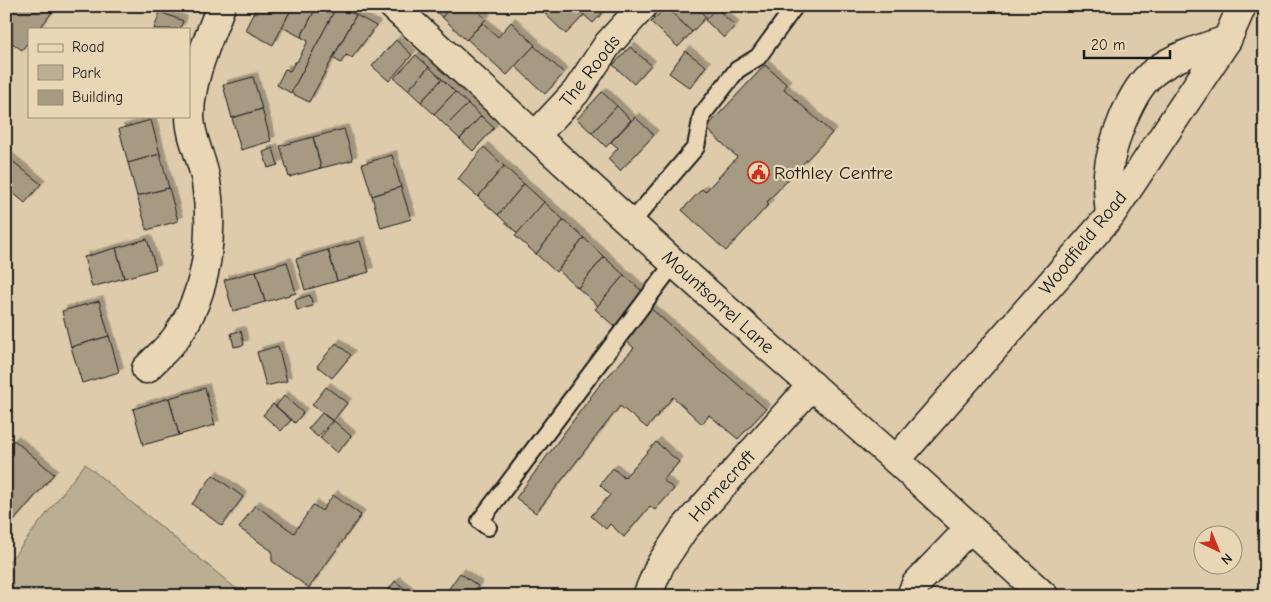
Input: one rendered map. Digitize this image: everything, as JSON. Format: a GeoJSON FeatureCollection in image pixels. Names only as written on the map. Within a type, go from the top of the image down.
{"type":"FeatureCollection","features":[{"type":"Feature","properties":{"kind":"street"},"geometry":{"type":"LineString","coordinates":[[146,369],[179,334],[191,309],[205,269],[209,240],[209,212],[206,181],[190,119],[190,101],[199,64],[221,6]]}},
{"type":"Feature","properties":{"kind":"street","name":"Mountsorrel Lane"},"geometry":{"type":"LineString","coordinates":[[393,6],[674,263],[896,460],[970,528],[1036,593]]}},
{"type":"Feature","properties":{"kind":"street","name":"The Roods"},"geometry":{"type":"LineString","coordinates":[[536,135],[576,92],[608,44],[644,6]]}},
{"type":"Feature","properties":{"kind":"street","name":"Woodfield Road"},"geometry":{"type":"LineString","coordinates":[[896,460],[1110,216],[1227,40],[1242,6]]}},
{"type":"Feature","properties":{"kind":"street"},"geometry":{"type":"LineString","coordinates":[[1110,216],[1108,175],[1115,141],[1127,108],[1153,72],[1188,53],[1227,40]]}},
{"type":"Feature","properties":{"kind":"street","name":"Hornecroft"},"geometry":{"type":"LineString","coordinates":[[647,596],[660,565],[684,529],[812,385]]}},
{"type":"Feature","properties":{"kind":"street"},"geometry":{"type":"LineString","coordinates":[[911,596],[916,584],[970,528]]}},
{"type":"Feature","properties":{"kind":"lane"},"geometry":{"type":"LineString","coordinates":[[631,223],[696,147],[702,115],[736,70],[758,57],[795,6]]}},
{"type":"Feature","properties":{"kind":"lane"},"geometry":{"type":"LineString","coordinates":[[488,527],[480,520],[674,263]]}},
{"type":"Feature","properties":{"kind":"green space"},"geometry":{"type":"Polygon","coordinates":[[[85,464],[245,596],[6,596],[6,566],[85,464]]]}},
{"type":"Feature","properties":{"kind":"building"},"geometry":{"type":"Polygon","coordinates":[[[6,6],[57,6],[40,28],[28,28],[28,42],[22,50],[6,39],[6,6]]]}},
{"type":"Feature","properties":{"kind":"building"},"geometry":{"type":"Polygon","coordinates":[[[257,6],[293,6],[273,45],[245,30],[257,6]]]}},
{"type":"Feature","properties":{"kind":"building"},"geometry":{"type":"Polygon","coordinates":[[[293,6],[317,6],[301,37],[282,27],[293,6]]]}},
{"type":"Feature","properties":{"kind":"building"},"geometry":{"type":"Polygon","coordinates":[[[317,6],[324,6],[334,12],[291,93],[277,85],[285,69],[290,71],[295,62],[297,62],[308,41],[301,37],[317,6]]]}},
{"type":"Feature","properties":{"kind":"building"},"geometry":{"type":"Polygon","coordinates":[[[337,6],[356,15],[309,102],[291,93],[337,6]]]}},
{"type":"Feature","properties":{"kind":"building"},"geometry":{"type":"Polygon","coordinates":[[[430,6],[452,6],[442,17],[430,6]]]}},
{"type":"Feature","properties":{"kind":"building"},"geometry":{"type":"Polygon","coordinates":[[[452,6],[472,6],[486,19],[466,40],[442,17],[452,6]]]}},
{"type":"Feature","properties":{"kind":"building"},"geometry":{"type":"Polygon","coordinates":[[[553,6],[574,6],[584,15],[566,34],[545,14],[553,6]]]}},
{"type":"Feature","properties":{"kind":"building"},"geometry":{"type":"Polygon","coordinates":[[[574,6],[603,6],[606,9],[593,23],[574,6]]]}},
{"type":"Feature","properties":{"kind":"building"},"geometry":{"type":"Polygon","coordinates":[[[695,6],[706,17],[692,32],[666,7],[695,6]]]}},
{"type":"Feature","properties":{"kind":"building"},"geometry":{"type":"Polygon","coordinates":[[[666,7],[692,32],[678,47],[651,22],[666,7]]]}},
{"type":"Feature","properties":{"kind":"building"},"geometry":{"type":"Polygon","coordinates":[[[716,8],[735,26],[724,38],[705,20],[716,8]]]}},
{"type":"Feature","properties":{"kind":"building"},"geometry":{"type":"Polygon","coordinates":[[[160,12],[183,21],[180,28],[154,28],[160,12]]]}},
{"type":"Feature","properties":{"kind":"building"},"geometry":{"type":"Polygon","coordinates":[[[356,15],[376,26],[352,58],[346,55],[341,63],[333,58],[356,15]]]}},
{"type":"Feature","properties":{"kind":"building"},"geometry":{"type":"Polygon","coordinates":[[[511,22],[535,45],[507,75],[467,39],[483,23],[498,37],[511,22]]]}},
{"type":"Feature","properties":{"kind":"building"},"geometry":{"type":"Polygon","coordinates":[[[396,40],[412,55],[389,81],[372,66],[396,40]]]}},
{"type":"Feature","properties":{"kind":"building"},"geometry":{"type":"Polygon","coordinates":[[[534,46],[564,73],[545,94],[515,66],[534,46]]]}},
{"type":"Feature","properties":{"kind":"building"},"geometry":{"type":"Polygon","coordinates":[[[630,47],[651,65],[634,84],[613,65],[630,47]]]}},
{"type":"Feature","properties":{"kind":"building"},"geometry":{"type":"Polygon","coordinates":[[[685,51],[706,66],[690,88],[669,73],[685,51]]]}},
{"type":"Feature","properties":{"kind":"building"},"geometry":{"type":"Polygon","coordinates":[[[416,55],[429,67],[408,90],[394,78],[416,55]]]}},
{"type":"Feature","properties":{"kind":"building","name":"Rothley Centre"},"geometry":{"type":"Polygon","coordinates":[[[765,65],[787,85],[784,89],[832,133],[767,202],[769,204],[726,251],[682,210],[702,189],[705,192],[737,157],[706,128],[765,65]]]}},
{"type":"Feature","properties":{"kind":"building"},"geometry":{"type":"Polygon","coordinates":[[[429,67],[442,79],[421,102],[408,90],[429,67]]]}},
{"type":"Feature","properties":{"kind":"building"},"geometry":{"type":"Polygon","coordinates":[[[253,77],[262,109],[232,118],[223,85],[253,77]]]}},
{"type":"Feature","properties":{"kind":"building"},"geometry":{"type":"Polygon","coordinates":[[[442,79],[455,92],[434,114],[421,102],[442,79]]]}},
{"type":"Feature","properties":{"kind":"building"},"geometry":{"type":"Polygon","coordinates":[[[455,92],[468,104],[446,126],[434,114],[455,92]]]}},
{"type":"Feature","properties":{"kind":"building"},"geometry":{"type":"Polygon","coordinates":[[[602,92],[617,106],[592,133],[577,119],[602,92]]]}},
{"type":"Feature","properties":{"kind":"building"},"geometry":{"type":"Polygon","coordinates":[[[468,104],[481,116],[460,139],[446,126],[468,104]]]}},
{"type":"Feature","properties":{"kind":"building"},"geometry":{"type":"Polygon","coordinates":[[[617,106],[631,120],[606,147],[592,133],[617,106]]]}},
{"type":"Feature","properties":{"kind":"building"},"geometry":{"type":"Polygon","coordinates":[[[262,109],[271,141],[241,150],[232,118],[262,109]]]}},
{"type":"Feature","properties":{"kind":"building"},"geometry":{"type":"Polygon","coordinates":[[[481,116],[494,128],[473,151],[460,139],[481,116]]]}},
{"type":"Feature","properties":{"kind":"building"},"geometry":{"type":"Polygon","coordinates":[[[635,117],[654,135],[620,171],[608,159],[618,148],[611,142],[635,117]]]}},
{"type":"Feature","properties":{"kind":"building"},"geometry":{"type":"Polygon","coordinates":[[[151,120],[160,154],[128,163],[119,129],[151,120]]]}},
{"type":"Feature","properties":{"kind":"building"},"geometry":{"type":"Polygon","coordinates":[[[344,129],[353,160],[321,168],[313,137],[344,129]]]}},
{"type":"Feature","properties":{"kind":"building"},"geometry":{"type":"Polygon","coordinates":[[[313,137],[321,168],[289,177],[280,146],[313,137]]]}},
{"type":"Feature","properties":{"kind":"building"},"geometry":{"type":"Polygon","coordinates":[[[484,147],[504,166],[478,197],[458,179],[484,147]]]}},
{"type":"Feature","properties":{"kind":"building"},"geometry":{"type":"Polygon","coordinates":[[[273,148],[278,165],[268,168],[263,152],[273,148]]]}},
{"type":"Feature","properties":{"kind":"building"},"geometry":{"type":"Polygon","coordinates":[[[160,154],[169,188],[137,196],[128,163],[160,154]]]}},
{"type":"Feature","properties":{"kind":"building"},"geometry":{"type":"Polygon","coordinates":[[[392,155],[401,187],[372,196],[362,164],[392,155]]]}},
{"type":"Feature","properties":{"kind":"building"},"geometry":{"type":"Polygon","coordinates":[[[6,156],[41,184],[25,203],[6,187],[6,156]]]}},
{"type":"Feature","properties":{"kind":"building"},"geometry":{"type":"Polygon","coordinates":[[[504,166],[524,184],[498,215],[478,197],[504,166]]]}},
{"type":"Feature","properties":{"kind":"building"},"geometry":{"type":"Polygon","coordinates":[[[524,184],[544,202],[518,234],[498,215],[524,184]]]}},
{"type":"Feature","properties":{"kind":"building"},"geometry":{"type":"Polygon","coordinates":[[[401,187],[411,219],[381,228],[372,196],[401,187]]]}},
{"type":"Feature","properties":{"kind":"building"},"geometry":{"type":"Polygon","coordinates":[[[169,188],[178,221],[147,230],[137,196],[169,188]]]}},
{"type":"Feature","properties":{"kind":"building"},"geometry":{"type":"Polygon","coordinates":[[[544,202],[564,220],[536,254],[515,236],[544,202]]]}},
{"type":"Feature","properties":{"kind":"building"},"geometry":{"type":"Polygon","coordinates":[[[564,220],[584,238],[556,272],[536,254],[564,220]]]}},
{"type":"Feature","properties":{"kind":"building"},"geometry":{"type":"Polygon","coordinates":[[[584,238],[604,257],[578,288],[558,270],[584,238]]]}},
{"type":"Feature","properties":{"kind":"building"},"geometry":{"type":"Polygon","coordinates":[[[147,239],[156,269],[124,278],[116,248],[147,239]]]}},
{"type":"Feature","properties":{"kind":"building"},"geometry":{"type":"Polygon","coordinates":[[[360,241],[369,272],[337,281],[328,250],[360,241]]]}},
{"type":"Feature","properties":{"kind":"building"},"geometry":{"type":"Polygon","coordinates":[[[116,248],[124,278],[92,287],[84,257],[116,248]]]}},
{"type":"Feature","properties":{"kind":"building"},"geometry":{"type":"Polygon","coordinates":[[[328,250],[337,281],[305,290],[296,259],[328,250]]]}},
{"type":"Feature","properties":{"kind":"building"},"geometry":{"type":"Polygon","coordinates":[[[604,257],[624,275],[598,306],[578,288],[604,257]]]}},
{"type":"Feature","properties":{"kind":"building"},"geometry":{"type":"Polygon","coordinates":[[[287,262],[296,293],[265,302],[256,271],[287,262]]]}},
{"type":"Feature","properties":{"kind":"building"},"geometry":{"type":"Polygon","coordinates":[[[256,271],[265,302],[233,311],[224,280],[256,271]]]}},
{"type":"Feature","properties":{"kind":"building"},"geometry":{"type":"Polygon","coordinates":[[[624,275],[644,293],[615,327],[595,309],[624,275]]]}},
{"type":"Feature","properties":{"kind":"building"},"geometry":{"type":"Polygon","coordinates":[[[310,295],[313,306],[297,310],[295,300],[310,295]]]}},
{"type":"Feature","properties":{"kind":"building"},"geometry":{"type":"Polygon","coordinates":[[[99,301],[109,336],[71,347],[62,311],[99,301]]]}},
{"type":"Feature","properties":{"kind":"building"},"geometry":{"type":"Polygon","coordinates":[[[649,307],[766,409],[738,439],[709,415],[702,424],[673,397],[647,428],[620,406],[536,513],[516,498],[598,387],[634,348],[622,337],[649,307]]]}},
{"type":"Feature","properties":{"kind":"building"},"geometry":{"type":"Polygon","coordinates":[[[241,331],[244,345],[234,347],[231,333],[241,331]]]}},
{"type":"Feature","properties":{"kind":"building"},"geometry":{"type":"Polygon","coordinates":[[[109,336],[119,372],[82,383],[71,347],[109,336]]]}},
{"type":"Feature","properties":{"kind":"building"},"geometry":{"type":"Polygon","coordinates":[[[336,343],[351,355],[332,378],[317,366],[336,343]]]}},
{"type":"Feature","properties":{"kind":"building"},"geometry":{"type":"Polygon","coordinates":[[[278,346],[287,381],[266,386],[257,352],[278,346]]]}},
{"type":"Feature","properties":{"kind":"building"},"geometry":{"type":"Polygon","coordinates":[[[326,387],[347,403],[333,421],[312,405],[326,387]]]}},
{"type":"Feature","properties":{"kind":"building"},"geometry":{"type":"Polygon","coordinates":[[[205,388],[215,425],[179,435],[169,398],[205,388]]]}},
{"type":"Feature","properties":{"kind":"building"},"geometry":{"type":"Polygon","coordinates":[[[284,396],[303,413],[295,423],[276,406],[284,396]]]}},
{"type":"Feature","properties":{"kind":"building"},"geometry":{"type":"Polygon","coordinates":[[[169,398],[179,435],[143,445],[133,409],[169,398]]]}},
{"type":"Feature","properties":{"kind":"building"},"geometry":{"type":"Polygon","coordinates":[[[273,404],[291,420],[281,431],[263,415],[273,404]]]}},
{"type":"Feature","properties":{"kind":"building"},"geometry":{"type":"Polygon","coordinates":[[[322,413],[332,421],[318,437],[308,429],[322,413]]]}},
{"type":"Feature","properties":{"kind":"building"},"geometry":{"type":"Polygon","coordinates":[[[334,421],[351,436],[337,453],[320,438],[334,421]]]}},
{"type":"Feature","properties":{"kind":"building"},"geometry":{"type":"Polygon","coordinates":[[[14,440],[54,474],[6,530],[6,449],[14,440]]]}},
{"type":"Feature","properties":{"kind":"building"},"geometry":{"type":"Polygon","coordinates":[[[656,442],[679,462],[663,480],[674,489],[655,510],[650,506],[624,537],[610,524],[606,529],[591,516],[610,495],[600,485],[613,468],[624,478],[656,442]]]}},
{"type":"Feature","properties":{"kind":"building"},"geometry":{"type":"Polygon","coordinates":[[[213,475],[243,497],[222,526],[192,504],[213,475]]]}},
{"type":"Feature","properties":{"kind":"building"},"geometry":{"type":"Polygon","coordinates":[[[333,495],[361,515],[309,588],[272,561],[272,551],[239,528],[255,505],[294,533],[313,505],[322,511],[333,495]]]}},
{"type":"Feature","properties":{"kind":"building"},"geometry":{"type":"Polygon","coordinates":[[[460,573],[478,586],[471,596],[448,596],[445,594],[460,573]]]}},
{"type":"Feature","properties":{"kind":"building"},"geometry":{"type":"Polygon","coordinates":[[[395,581],[414,596],[384,596],[395,581]]]}},
{"type":"Feature","properties":{"kind":"place","name":"Rothley Centre"},"geometry":{"type":"Point","coordinates":[758,173]}}]}
